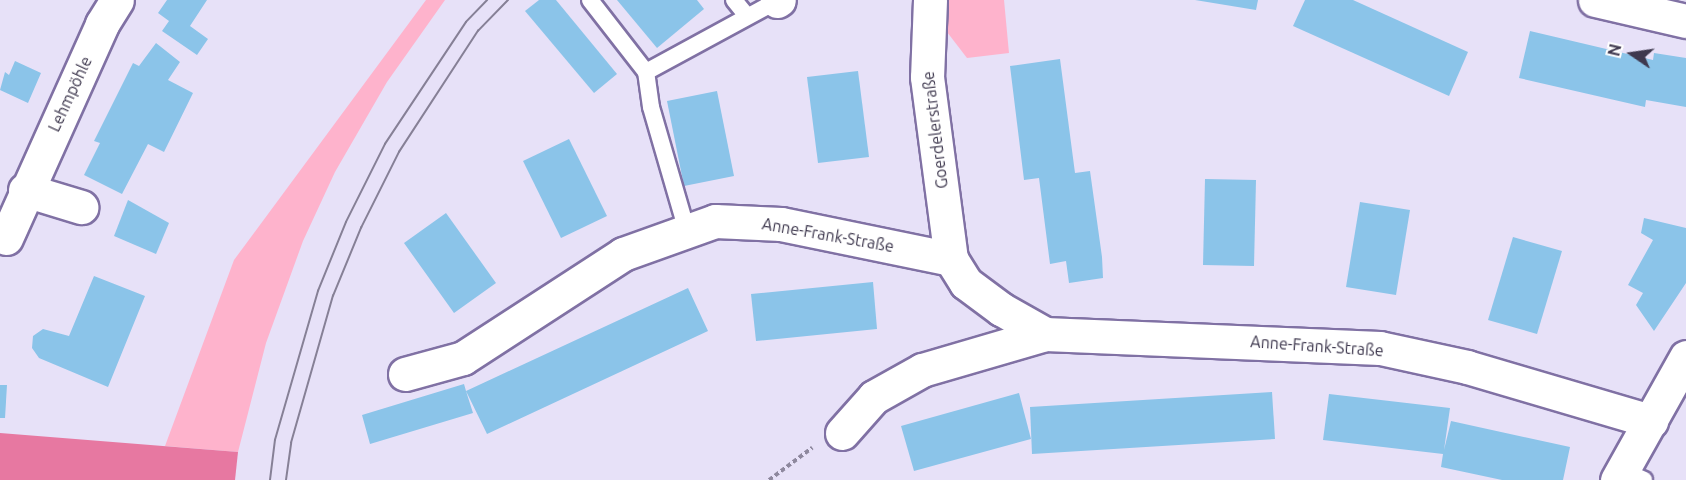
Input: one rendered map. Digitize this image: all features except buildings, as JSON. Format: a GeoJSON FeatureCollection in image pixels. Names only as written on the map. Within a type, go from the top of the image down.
{"type":"FeatureCollection","features":[{"type":"Feature","properties":{"kind":"street","name":"Lehmpöhle"},"geometry":{"type":"LineString","coordinates":[[6,238],[102,24],[117,0]]}},
{"type":"Feature","properties":{"kind":"street","name":"Goerdelerstraße"},"geometry":{"type":"LineString","coordinates":[[930,0],[927,77],[951,259]]}},
{"type":"Feature","properties":{"kind":"street"},"geometry":{"type":"LineString","coordinates":[[1594,0],[1686,21]]}},
{"type":"Feature","properties":{"kind":"street"},"geometry":{"type":"LineString","coordinates":[[26,190],[81,207]]}},
{"type":"Feature","properties":{"kind":"street","name":"Anne-Frank-Straße"},"geometry":{"type":"LineString","coordinates":[[405,374],[464,358],[623,254],[715,221],[781,224],[951,259],[966,283],[1001,309],[1045,334]]}},
{"type":"Feature","properties":{"kind":"street","name":"Anne-Frank-Straße"},"geometry":{"type":"LineString","coordinates":[[842,433],[874,396],[922,370],[1045,334],[1380,348],[1467,367],[1651,421]]}},
{"type":"Feature","properties":{"kind":"street"},"geometry":{"type":"LineString","coordinates":[[1628,476],[1651,421],[1686,357]]}},
{"type":"Feature","properties":{"kind":"lane"},"geometry":{"type":"LineString","coordinates":[[590,0],[646,72],[651,107],[687,231]]}},
{"type":"Feature","properties":{"kind":"lane"},"geometry":{"type":"LineString","coordinates":[[734,0],[746,15]]}},
{"type":"Feature","properties":{"kind":"lane"},"geometry":{"type":"LineString","coordinates":[[646,72],[746,15],[778,0]]}},
{"type":"Feature","properties":{"kind":"path"},"geometry":{"type":"LineString","coordinates":[[769,480],[800,456],[842,433]]}},
{"type":"Feature","properties":{"kind":"shaded area"},"geometry":{"type":"Polygon","coordinates":[[[426,0],[445,0],[387,82],[335,172],[303,241],[266,343],[238,452],[165,446],[234,260],[426,0]]]}},
{"type":"Feature","properties":{"kind":"shaded area"},"geometry":{"type":"Polygon","coordinates":[[[949,0],[1004,0],[1009,53],[967,58],[947,32],[949,0]]]}},
{"type":"Feature","properties":{"kind":"shaded area"},"geometry":{"type":"Polygon","coordinates":[[[0,433],[238,452],[235,480],[0,480],[0,433]]]}},
{"type":"Feature","properties":{"kind":"tram line"},"geometry":{"type":"LineString","coordinates":[[270,480],[275,440],[318,291],[346,222],[385,144],[466,22],[487,0]]}},
{"type":"Feature","properties":{"kind":"tram line"},"geometry":{"type":"LineString","coordinates":[[286,480],[291,443],[333,296],[361,228],[399,152],[478,31],[508,0]]}}]}
